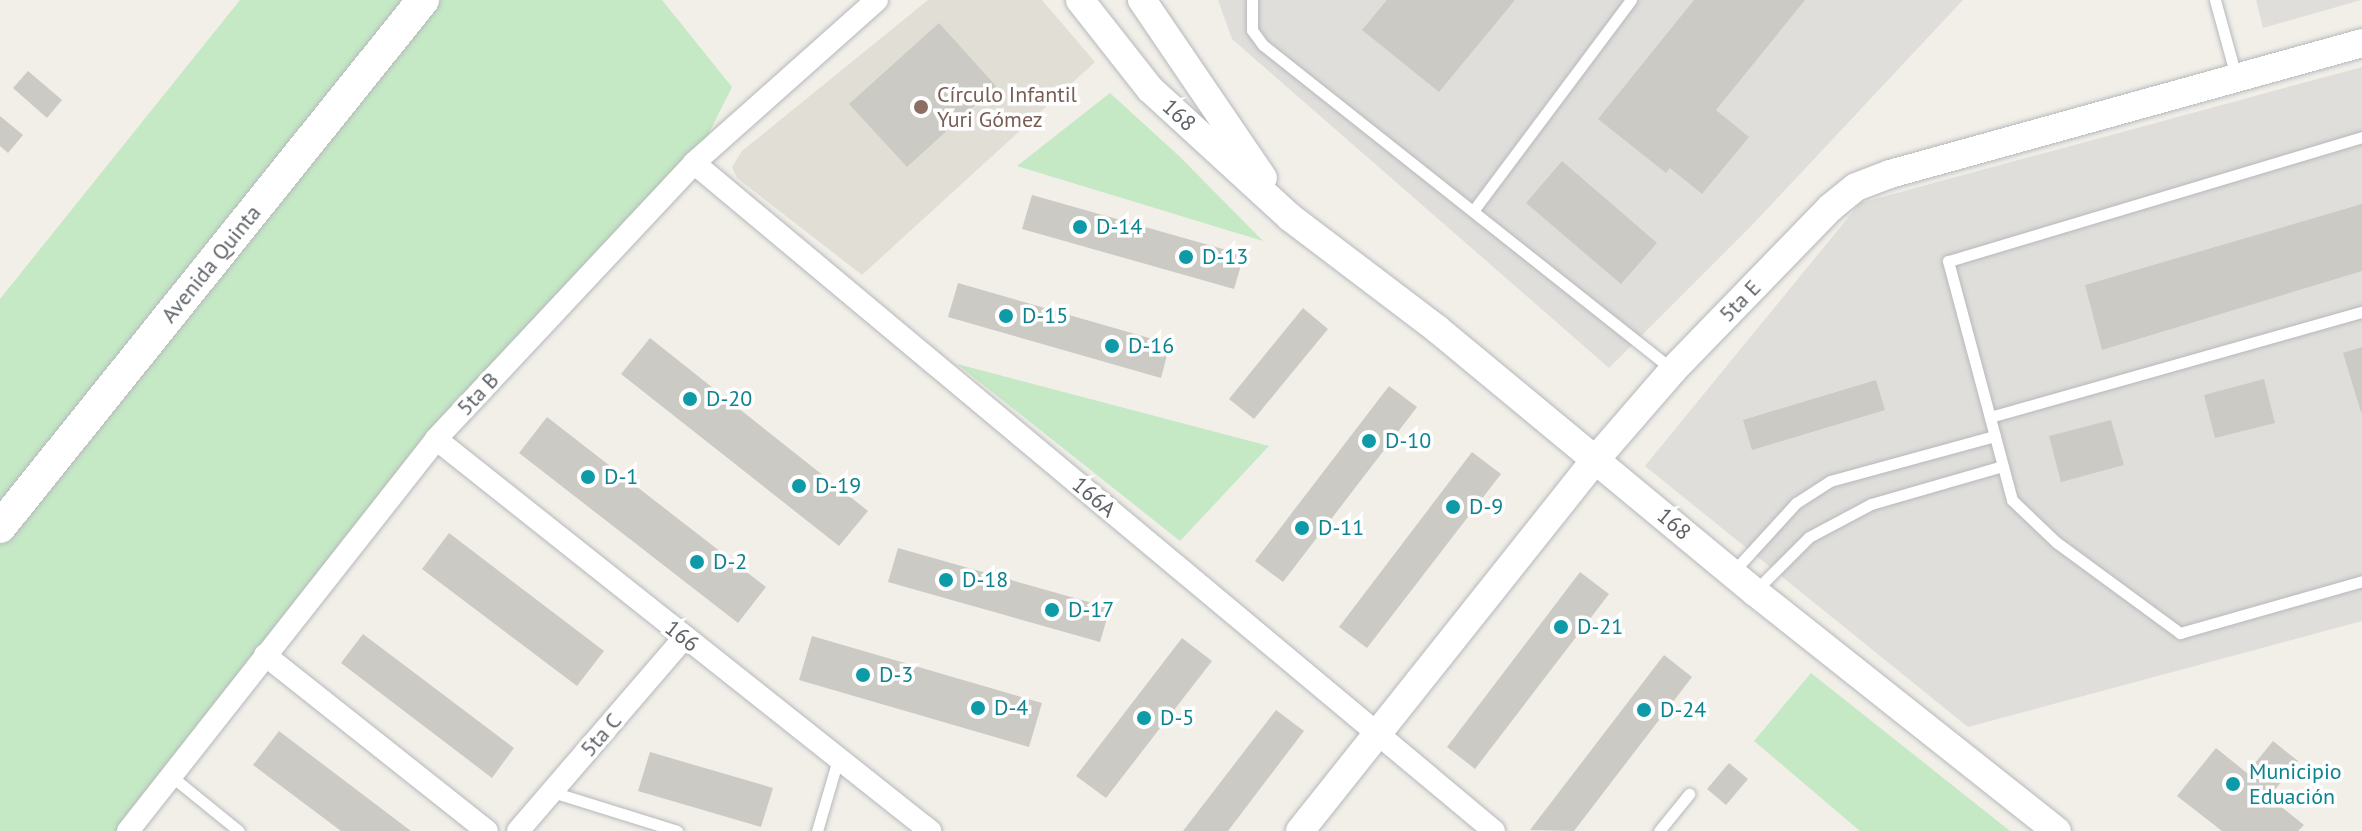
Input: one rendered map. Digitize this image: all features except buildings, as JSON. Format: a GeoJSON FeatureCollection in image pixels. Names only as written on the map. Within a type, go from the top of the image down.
{"type":"FeatureCollection","features":[{"type":"Feature","properties":{"kind":"main road","name":"Avenida Quinta"},"geometry":{"type":"LineString","coordinates":[[0,527],[423,0]]}},
{"type":"Feature","properties":{"kind":"street","name":"5ta B"},"geometry":{"type":"LineString","coordinates":[[128,831],[436,439],[694,163],[877,0]]}},
{"type":"Feature","properties":{"kind":"street","name":"168"},"geometry":{"type":"LineString","coordinates":[[1080,0],[1150,89],[1291,218],[1437,329],[1755,592],[2057,831]]}},
{"type":"Feature","properties":{"kind":"street","name":"168"},"geometry":{"type":"LineString","coordinates":[[1142,0],[1291,218]]}},
{"type":"Feature","properties":{"kind":"street","name":"5ta E"},"geometry":{"type":"LineString","coordinates":[[1300,831],[1596,459],[1673,370],[1830,208],[1856,187],[1890,174],[2362,43]]}},
{"type":"Feature","properties":{"kind":"street","name":"166A"},"geometry":{"type":"LineString","coordinates":[[694,163],[1494,831]]}},
{"type":"Feature","properties":{"kind":"street","name":"166"},"geometry":{"type":"LineString","coordinates":[[436,439],[930,831]]}},
{"type":"Feature","properties":{"kind":"street","name":"5ta C"},"geometry":{"type":"LineString","coordinates":[[518,831],[684,638]]}},
{"type":"Feature","properties":{"kind":"street"},"geometry":{"type":"LineString","coordinates":[[265,655],[487,831]]}},
{"type":"Feature","properties":{"kind":"lane"},"geometry":{"type":"LineString","coordinates":[[1252,0],[1252,30],[1263,45],[1673,370]]}},
{"type":"Feature","properties":{"kind":"lane"},"geometry":{"type":"LineString","coordinates":[[1473,211],[1631,0]]}},
{"type":"Feature","properties":{"kind":"lane"},"geometry":{"type":"LineString","coordinates":[[2215,0],[2236,78]]}},
{"type":"Feature","properties":{"kind":"lane"},"geometry":{"type":"LineString","coordinates":[[2362,137],[1948,261],[2012,500],[2056,542],[2180,633],[2362,581]]}},
{"type":"Feature","properties":{"kind":"lane"},"geometry":{"type":"LineString","coordinates":[[1990,417],[2362,312]]}},
{"type":"Feature","properties":{"kind":"lane"},"geometry":{"type":"LineString","coordinates":[[1732,573],[1796,503],[1830,481],[1995,436]]}},
{"type":"Feature","properties":{"kind":"lane"},"geometry":{"type":"LineString","coordinates":[[1755,592],[1809,537],[1871,504],[2003,466]]}},
{"type":"Feature","properties":{"kind":"lane"},"geometry":{"type":"LineString","coordinates":[[817,831],[838,759]]}},
{"type":"Feature","properties":{"kind":"lane"},"geometry":{"type":"LineString","coordinates":[[171,776],[239,831]]}},
{"type":"Feature","properties":{"kind":"lane"},"geometry":{"type":"LineString","coordinates":[[552,792],[677,831]]}},
{"type":"Feature","properties":{"kind":"lane"},"geometry":{"type":"LineString","coordinates":[[1659,831],[1689,794]]}},
{"type":"Feature","properties":{"kind":"shaded area","name":"Círculo Infantil Yuri Gómez"},"geometry":{"type":"Polygon","coordinates":[[[928,0],[1042,0],[1095,62],[862,275],[737,178],[732,167],[742,151],[928,0]]]}},
{"type":"Feature","properties":{"kind":"shaded area"},"geometry":{"type":"Polygon","coordinates":[[[1218,0],[1963,0],[1755,222],[1609,368],[1232,39],[1218,0]]]}},
{"type":"Feature","properties":{"kind":"shaded area"},"geometry":{"type":"Polygon","coordinates":[[[2256,0],[2361,0],[2263,28],[2256,0]]]}},
{"type":"Feature","properties":{"kind":"shaded area"},"geometry":{"type":"Polygon","coordinates":[[[2362,67],[2362,621],[1968,727],[1645,466],[1860,203],[2362,67]]]}},
{"type":"Feature","properties":{"kind":"green space"},"geometry":{"type":"Polygon","coordinates":[[[240,0],[662,0],[732,87],[694,163],[436,439],[128,831],[0,831],[0,299],[240,0]]]}},
{"type":"Feature","properties":{"kind":"green space"},"geometry":{"type":"Polygon","coordinates":[[[1110,93],[1179,156],[1263,241],[1017,166],[1110,93]]]}},
{"type":"Feature","properties":{"kind":"green space"},"geometry":{"type":"Polygon","coordinates":[[[957,364],[1269,446],[1180,541],[957,364]]]}},
{"type":"Feature","properties":{"kind":"green space"},"geometry":{"type":"Polygon","coordinates":[[[1811,673],[2010,831],[1860,831],[1754,741],[1811,673]]]}},
{"type":"Feature","properties":{"kind":"place","name":"Círculo Infantil Yuri Gómez"},"geometry":{"type":"Point","coordinates":[921,107]}},
{"type":"Feature","properties":{"kind":"place","name":"D-14"},"geometry":{"type":"Point","coordinates":[1080,227]}},
{"type":"Feature","properties":{"kind":"place","name":"D-13"},"geometry":{"type":"Point","coordinates":[1186,257]}},
{"type":"Feature","properties":{"kind":"place","name":"D-15"},"geometry":{"type":"Point","coordinates":[1006,316]}},
{"type":"Feature","properties":{"kind":"place","name":"D-16"},"geometry":{"type":"Point","coordinates":[1112,346]}},
{"type":"Feature","properties":{"kind":"place","name":"D-20"},"geometry":{"type":"Point","coordinates":[690,399]}},
{"type":"Feature","properties":{"kind":"place","name":"D-10"},"geometry":{"type":"Point","coordinates":[1369,441]}},
{"type":"Feature","properties":{"kind":"place","name":"D-1"},"geometry":{"type":"Point","coordinates":[588,477]}},
{"type":"Feature","properties":{"kind":"place","name":"D-19"},"geometry":{"type":"Point","coordinates":[799,486]}},
{"type":"Feature","properties":{"kind":"place","name":"D-9"},"geometry":{"type":"Point","coordinates":[1453,507]}},
{"type":"Feature","properties":{"kind":"place","name":"D-11"},"geometry":{"type":"Point","coordinates":[1302,528]}},
{"type":"Feature","properties":{"kind":"place","name":"D-2"},"geometry":{"type":"Point","coordinates":[697,562]}},
{"type":"Feature","properties":{"kind":"place","name":"D-18"},"geometry":{"type":"Point","coordinates":[946,580]}},
{"type":"Feature","properties":{"kind":"place","name":"D-17"},"geometry":{"type":"Point","coordinates":[1052,610]}},
{"type":"Feature","properties":{"kind":"place","name":"D-21"},"geometry":{"type":"Point","coordinates":[1561,627]}},
{"type":"Feature","properties":{"kind":"place","name":"D-3"},"geometry":{"type":"Point","coordinates":[863,675]}},
{"type":"Feature","properties":{"kind":"place","name":"D-4"},"geometry":{"type":"Point","coordinates":[978,708]}},
{"type":"Feature","properties":{"kind":"place","name":"D-24"},"geometry":{"type":"Point","coordinates":[1644,710]}},
{"type":"Feature","properties":{"kind":"place","name":"D-5"},"geometry":{"type":"Point","coordinates":[1144,718]}},
{"type":"Feature","properties":{"kind":"place","name":"Municipio Eduación"},"geometry":{"type":"Point","coordinates":[2233,784]}}]}
